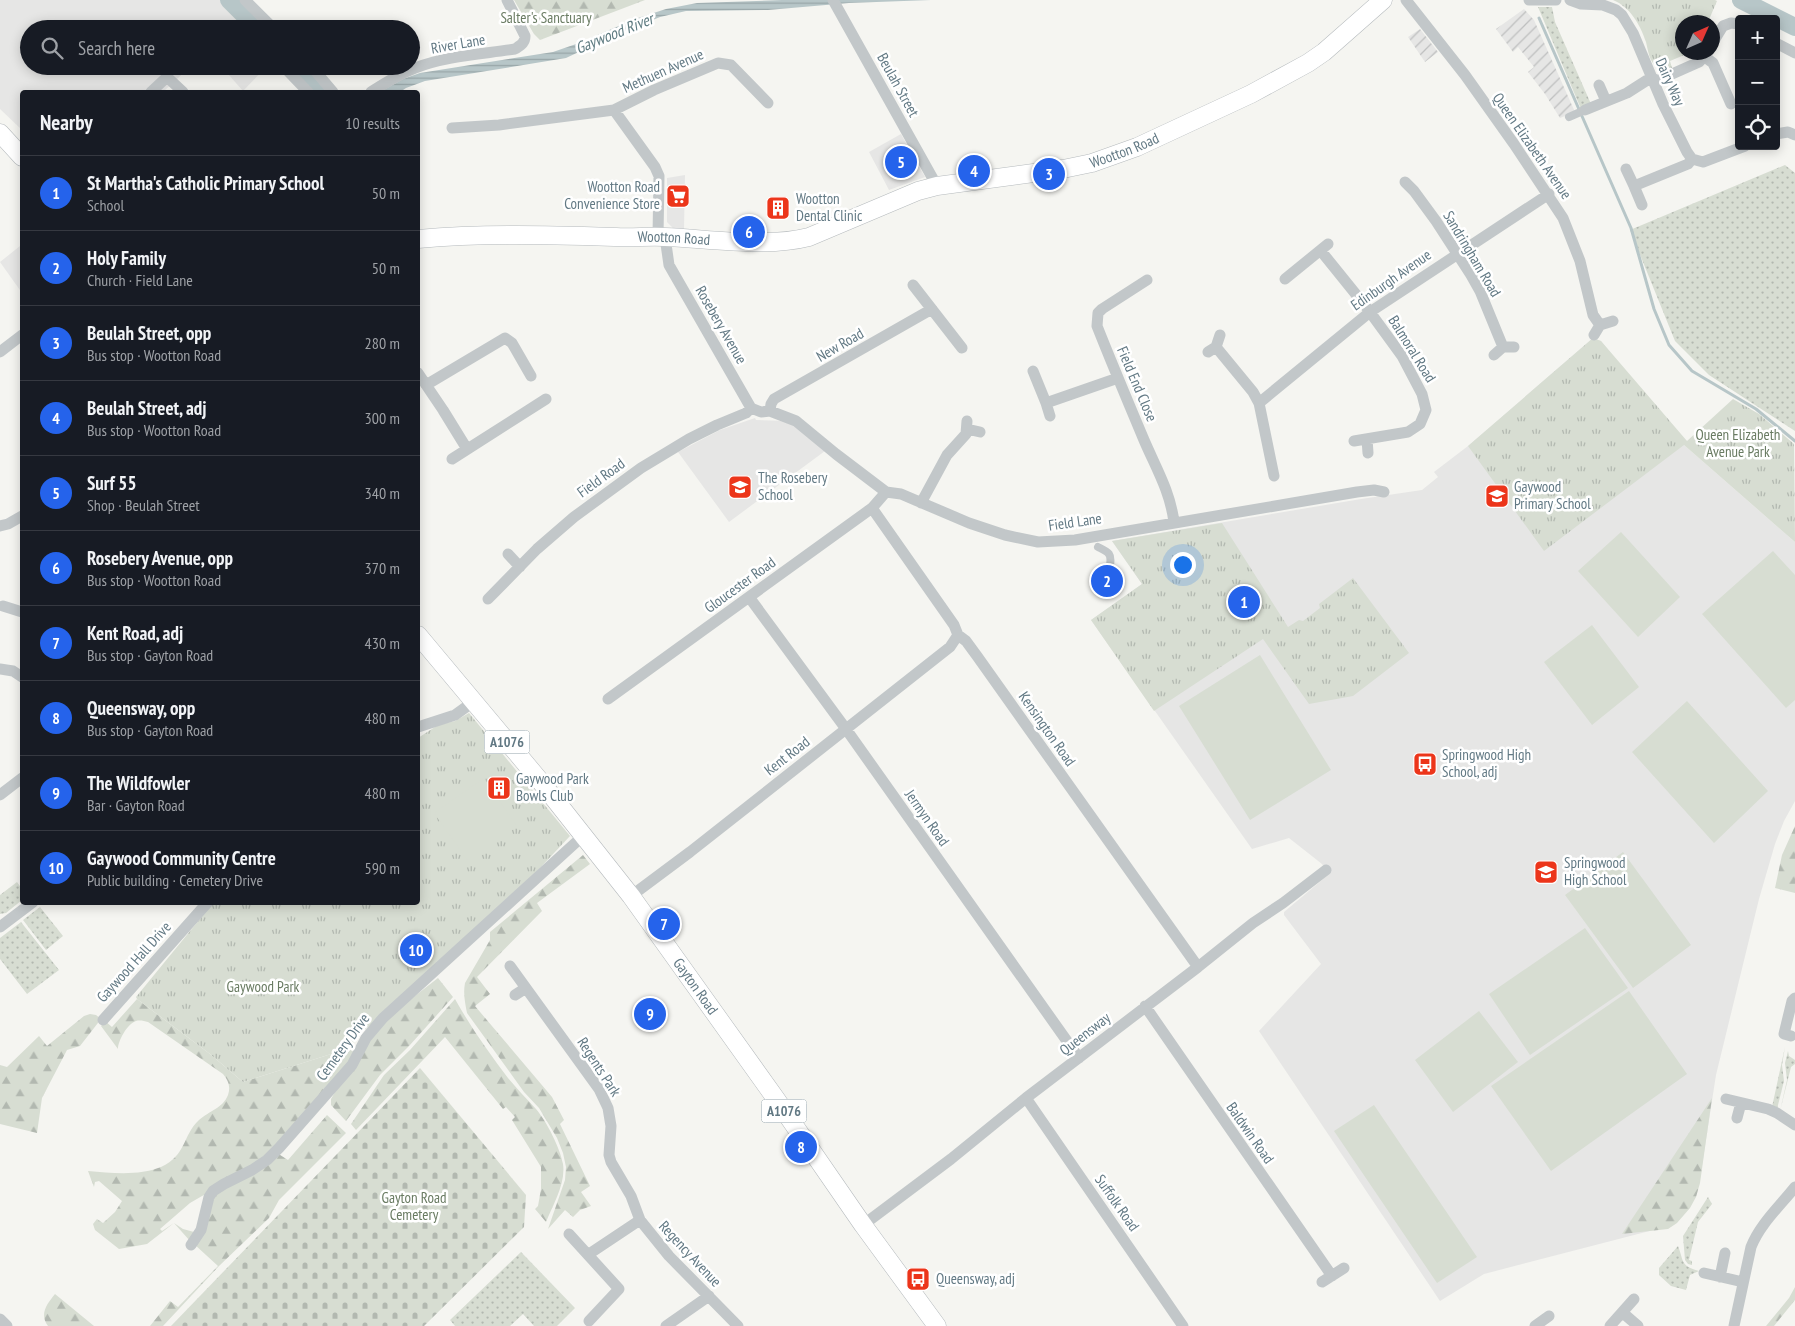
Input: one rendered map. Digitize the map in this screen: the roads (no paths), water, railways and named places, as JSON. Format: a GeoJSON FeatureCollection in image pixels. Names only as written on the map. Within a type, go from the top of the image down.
{"type":"FeatureCollection","features":[{"type":"Feature","properties":{"kind":"main road","name":"Wootton Road"},"geometry":{"type":"LineString","coordinates":[[420,239],[525,234],[791,242],[809,237],[918,191],[937,186],[1063,169],[1092,163],[1137,147],[1251,94],[1308,63],[1331,46],[1383,0]]}},
{"type":"Feature","properties":{"kind":"main road"},"geometry":{"type":"LineString","coordinates":[[0,120],[20,138]]}},
{"type":"Feature","properties":{"kind":"main road"},"geometry":{"type":"LineString","coordinates":[[0,134],[20,155]]}},
{"type":"Feature","properties":{"kind":"main road","name":"Gayton Road"},"geometry":{"type":"LineString","coordinates":[[420,637],[584,835],[631,896],[776,1099],[863,1225],[937,1326]]}},
{"type":"Feature","properties":{"kind":"street"},"geometry":{"type":"LineString","coordinates":[[245,0],[265,20]]}},
{"type":"Feature","properties":{"kind":"street","name":"River Lane"},"geometry":{"type":"LineString","coordinates":[[420,66],[438,61],[515,49],[525,41],[525,36],[507,0]]}},
{"type":"Feature","properties":{"kind":"street","name":"Beulah Street"},"geometry":{"type":"LineString","coordinates":[[833,0],[937,186]]}},
{"type":"Feature","properties":{"kind":"street","name":"Queen Elizabeth Avenue"},"geometry":{"type":"LineString","coordinates":[[1406,0],[1465,75],[1549,194],[1563,218],[1580,261],[1597,330],[1613,321]]}},
{"type":"Feature","properties":{"kind":"street"},"geometry":{"type":"LineString","coordinates":[[1529,0],[1556,0]]}},
{"type":"Feature","properties":{"kind":"street","name":"Dairy Way"},"geometry":{"type":"LineString","coordinates":[[1570,0],[1581,4],[1603,5],[1616,10],[1622,15],[1634,33],[1653,79],[1692,159]]}},
{"type":"Feature","properties":{"kind":"street"},"geometry":{"type":"LineString","coordinates":[[1720,31],[1723,26],[1735,24]]}},
{"type":"Feature","properties":{"kind":"street"},"geometry":{"type":"LineString","coordinates":[[1780,45],[1795,53]]}},
{"type":"Feature","properties":{"kind":"street"},"geometry":{"type":"LineString","coordinates":[[1568,117],[1701,60]]}},
{"type":"Feature","properties":{"kind":"street"},"geometry":{"type":"LineString","coordinates":[[1710,60],[1731,104]]}},
{"type":"Feature","properties":{"kind":"street","name":"Methuen Avenue"},"geometry":{"type":"LineString","coordinates":[[451,128],[499,125],[614,110],[654,90],[718,63],[731,65],[762,102]]}},
{"type":"Feature","properties":{"kind":"street"},"geometry":{"type":"LineString","coordinates":[[292,75],[306,90]]}},
{"type":"Feature","properties":{"kind":"street"},"geometry":{"type":"LineString","coordinates":[[319,75],[332,90]]}},
{"type":"Feature","properties":{"kind":"street","name":"River Lane"},"geometry":{"type":"LineString","coordinates":[[374,90],[399,75]]}},
{"type":"Feature","properties":{"kind":"street"},"geometry":{"type":"LineString","coordinates":[[153,90],[167,78],[181,90]]}},
{"type":"Feature","properties":{"kind":"street"},"geometry":{"type":"LineString","coordinates":[[1599,85],[1606,101]]}},
{"type":"Feature","properties":{"kind":"street","name":"Methuen Avenue"},"geometry":{"type":"LineString","coordinates":[[614,110],[655,167],[659,176],[662,237]]}},
{"type":"Feature","properties":{"kind":"street"},"geometry":{"type":"LineString","coordinates":[[1780,133],[1788,132],[1795,135]]}},
{"type":"Feature","properties":{"kind":"street"},"geometry":{"type":"LineString","coordinates":[[1634,186],[1688,164],[1692,159],[1703,162],[1735,150]]}},
{"type":"Feature","properties":{"kind":"street"},"geometry":{"type":"LineString","coordinates":[[1626,169],[1642,204]]}},
{"type":"Feature","properties":{"kind":"street","name":"Sandringham Road"},"geometry":{"type":"LineString","coordinates":[[1405,182],[1436,221],[1480,291],[1509,347],[1494,355]]}},
{"type":"Feature","properties":{"kind":"street","name":"Edinburgh Avenue"},"geometry":{"type":"LineString","coordinates":[[1259,403],[1370,312],[1456,253],[1549,194]]}},
{"type":"Feature","properties":{"kind":"street","name":"Rosebery Avenue"},"geometry":{"type":"LineString","coordinates":[[662,237],[669,265],[751,408]]}},
{"type":"Feature","properties":{"kind":"street","name":"Balmoral Road"},"geometry":{"type":"LineString","coordinates":[[1285,279],[1325,247],[1402,356],[1422,394],[1426,410],[1420,424],[1408,432],[1354,440]]}},
{"type":"Feature","properties":{"kind":"street","name":"Field End Close"},"geometry":{"type":"LineString","coordinates":[[1148,280],[1098,313],[1097,326],[1166,488],[1174,522]]}},
{"type":"Feature","properties":{"kind":"street"},"geometry":{"type":"LineString","coordinates":[[913,285],[962,348]]}},
{"type":"Feature","properties":{"kind":"street","name":"New Road"},"geometry":{"type":"LineString","coordinates":[[770,412],[774,399],[932,309]]}},
{"type":"Feature","properties":{"kind":"street"},"geometry":{"type":"LineString","coordinates":[[1220,335],[1212,350],[1253,392],[1259,403],[1274,476]]}},
{"type":"Feature","properties":{"kind":"street"},"geometry":{"type":"LineString","coordinates":[[0,352],[20,337]]}},
{"type":"Feature","properties":{"kind":"street"},"geometry":{"type":"LineString","coordinates":[[426,385],[505,338],[512,343],[531,376]]}},
{"type":"Feature","properties":{"kind":"street"},"geometry":{"type":"LineString","coordinates":[[1033,371],[1050,416]]}},
{"type":"Feature","properties":{"kind":"street"},"geometry":{"type":"LineString","coordinates":[[420,376],[468,449]]}},
{"type":"Feature","properties":{"kind":"street"},"geometry":{"type":"LineString","coordinates":[[1046,403],[1118,378]]}},
{"type":"Feature","properties":{"kind":"street"},"geometry":{"type":"LineString","coordinates":[[452,459],[546,399]]}},
{"type":"Feature","properties":{"kind":"street"},"geometry":{"type":"LineString","coordinates":[[751,408],[761,412],[770,412]]}},
{"type":"Feature","properties":{"kind":"street","name":"Field Road"},"geometry":{"type":"LineString","coordinates":[[488,599],[574,517],[641,468],[689,439],[746,413],[751,408]]}},
{"type":"Feature","properties":{"kind":"street","name":"Field Lane"},"geometry":{"type":"LineString","coordinates":[[770,412],[796,421],[886,492],[901,494],[969,523],[1005,535],[1038,542],[1075,540],[1357,492],[1374,490],[1384,492]]}},
{"type":"Feature","properties":{"kind":"street"},"geometry":{"type":"LineString","coordinates":[[921,503],[948,455],[966,434],[967,425],[980,432]]}},
{"type":"Feature","properties":{"kind":"street"},"geometry":{"type":"LineString","coordinates":[[1367,439],[1368,452]]}},
{"type":"Feature","properties":{"kind":"street","name":"Gloucester Road"},"geometry":{"type":"LineString","coordinates":[[608,700],[872,508],[886,492]]}},
{"type":"Feature","properties":{"kind":"street","name":"Kensington Road"},"geometry":{"type":"LineString","coordinates":[[872,508],[951,619],[958,635],[966,641],[977,656],[1198,967]]}},
{"type":"Feature","properties":{"kind":"street"},"geometry":{"type":"LineString","coordinates":[[0,526],[20,517]]}},
{"type":"Feature","properties":{"kind":"street"},"geometry":{"type":"LineString","coordinates":[[1098,547],[1110,555],[1112,558],[1110,565]]}},
{"type":"Feature","properties":{"kind":"street"},"geometry":{"type":"LineString","coordinates":[[508,554],[520,567]]}},
{"type":"Feature","properties":{"kind":"street","name":"Jermyn Road"},"geometry":{"type":"LineString","coordinates":[[749,597],[846,729],[1079,1058]]}},
{"type":"Feature","properties":{"kind":"street"},"geometry":{"type":"LineString","coordinates":[[3,606],[20,611]]}},
{"type":"Feature","properties":{"kind":"street","name":"Kent Road"},"geometry":{"type":"LineString","coordinates":[[631,896],[690,852],[950,647],[958,635]]}},
{"type":"Feature","properties":{"kind":"street"},"geometry":{"type":"LineString","coordinates":[[0,669],[20,673]]}},
{"type":"Feature","properties":{"kind":"street"},"geometry":{"type":"LineString","coordinates":[[420,726],[455,715],[473,702]]}},
{"type":"Feature","properties":{"kind":"street"},"geometry":{"type":"LineString","coordinates":[[0,795],[20,780]]}},
{"type":"Feature","properties":{"kind":"street","name":"Cemetery Drive"},"geometry":{"type":"LineString","coordinates":[[190,1245],[201,1230],[209,1197],[213,1191],[267,1160],[314,1110],[352,1065],[366,1038],[383,1018],[427,980],[549,865],[584,835]]}},
{"type":"Feature","properties":{"kind":"street","name":"Queensway"},"geometry":{"type":"LineString","coordinates":[[863,1225],[951,1159],[1026,1098],[1253,923],[1326,870]]}},
{"type":"Feature","properties":{"kind":"street"},"geometry":{"type":"LineString","coordinates":[[0,926],[29,905]]}},
{"type":"Feature","properties":{"kind":"street","name":"Gaywood Hall Drive"},"geometry":{"type":"LineString","coordinates":[[103,1020],[205,905]]}},
{"type":"Feature","properties":{"kind":"street","name":"Regents Park"},"geometry":{"type":"LineString","coordinates":[[510,966],[599,1089],[608,1108],[612,1126],[609,1155],[611,1162],[631,1196]]}},
{"type":"Feature","properties":{"kind":"street"},"geometry":{"type":"LineString","coordinates":[[515,995],[526,988]]}},
{"type":"Feature","properties":{"kind":"street"},"geometry":{"type":"LineString","coordinates":[[1791,1036],[1784,1034],[1792,1001],[1795,998]]}},
{"type":"Feature","properties":{"kind":"street","name":"Baldwin Road"},"geometry":{"type":"LineString","coordinates":[[1145,1006],[1327,1279],[1344,1268]]}},
{"type":"Feature","properties":{"kind":"street","name":"Suffolk Road"},"geometry":{"type":"LineString","coordinates":[[1026,1098],[1183,1326]]}},
{"type":"Feature","properties":{"kind":"street"},"geometry":{"type":"LineString","coordinates":[[1726,1099],[1777,1113],[1795,1125]]}},
{"type":"Feature","properties":{"kind":"street"},"geometry":{"type":"LineString","coordinates":[[1737,1118],[1741,1103]]}},
{"type":"Feature","properties":{"kind":"street"},"geometry":{"type":"LineString","coordinates":[[1734,1326],[1751,1247],[1763,1225],[1795,1187]]}},
{"type":"Feature","properties":{"kind":"street","name":"Regency Avenue"},"geometry":{"type":"LineString","coordinates":[[631,1196],[640,1220],[668,1256],[738,1326]]}},
{"type":"Feature","properties":{"kind":"street"},"geometry":{"type":"LineString","coordinates":[[589,1254],[640,1220]]}},
{"type":"Feature","properties":{"kind":"street"},"geometry":{"type":"LineString","coordinates":[[569,1234],[619,1289],[589,1321]]}},
{"type":"Feature","properties":{"kind":"street"},"geometry":{"type":"LineString","coordinates":[[1720,1277],[1725,1254]]}},
{"type":"Feature","properties":{"kind":"street"},"geometry":{"type":"LineString","coordinates":[[1704,1273],[1744,1282]]}},
{"type":"Feature","properties":{"kind":"street"},"geometry":{"type":"LineString","coordinates":[[666,1326],[709,1296]]}},
{"type":"Feature","properties":{"kind":"street"},"geometry":{"type":"LineString","coordinates":[[1610,1326],[1634,1299]]}},
{"type":"Feature","properties":{"kind":"street"},"geometry":{"type":"LineString","coordinates":[[1623,1312],[1638,1326]]}},
{"type":"Feature","properties":{"kind":"street"},"geometry":{"type":"LineString","coordinates":[[1533,1323],[1549,1316]]}},
{"type":"Feature","properties":{"kind":"street"},"geometry":{"type":"LineString","coordinates":[[0,1319],[7,1326]]}},
{"type":"Feature","properties":{"kind":"water"},"geometry":{"type":"Polygon","coordinates":[[[782,0],[931,0],[849,3],[768,10],[686,11],[660,17],[566,58],[425,81],[403,90],[384,90],[403,79],[420,75],[420,73],[553,52],[635,19],[666,9],[697,3],[782,0]]]}},
{"type":"Feature","properties":{"kind":"water"},"geometry":{"type":"Polygon","coordinates":[[[1755,1],[1795,22],[1795,33],[1780,26],[1780,15],[1758,15],[1746,9],[1755,1]]]}},
{"type":"Feature","properties":{"kind":"waterway","name":"Gaywood River"},"geometry":{"type":"LineString","coordinates":[[229,0],[249,20]]}},
{"type":"Feature","properties":{"kind":"waterway","name":"Gaywood River"},"geometry":{"type":"LineString","coordinates":[[1741,0],[1795,27]]}},
{"type":"Feature","properties":{"kind":"waterway"},"geometry":{"type":"LineString","coordinates":[[1539,18],[1631,228],[1654,309],[1669,345],[1692,371],[1756,409],[1795,441]]}},
{"type":"Feature","properties":{"kind":"waterway","name":"Gaywood River"},"geometry":{"type":"LineString","coordinates":[[304,75],[316,90]]}},
{"type":"Feature","properties":{"kind":"place","name":"Surf 55"},"geometry":{"type":"Point","coordinates":[901,162]}},
{"type":"Feature","properties":{"kind":"place","name":"Beulah Street, adj"},"geometry":{"type":"Point","coordinates":[974,171]}},
{"type":"Feature","properties":{"kind":"place","name":"Beulah Street, opp"},"geometry":{"type":"Point","coordinates":[1049,174]}},
{"type":"Feature","properties":{"kind":"place","name":"Wootton Road Convenience Store"},"geometry":{"type":"Point","coordinates":[678,196]}},
{"type":"Feature","properties":{"kind":"place","name":"Wootton Dental Clinic"},"geometry":{"type":"Point","coordinates":[778,208]}},
{"type":"Feature","properties":{"kind":"place","name":"Rosebery Avenue, opp"},"geometry":{"type":"Point","coordinates":[749,232]}},
{"type":"Feature","properties":{"kind":"place","name":"The Rosebery School"},"geometry":{"type":"Point","coordinates":[740,487]}},
{"type":"Feature","properties":{"kind":"place","name":"Gaywood Primary School"},"geometry":{"type":"Point","coordinates":[1497,496]}},
{"type":"Feature","properties":{"kind":"place","name":"Holy Family"},"geometry":{"type":"Point","coordinates":[1107,581]}},
{"type":"Feature","properties":{"kind":"place","name":"St Martha's Catholic Primary School"},"geometry":{"type":"Point","coordinates":[1244,602]}},
{"type":"Feature","properties":{"kind":"place","name":"Springwood High School, adj"},"geometry":{"type":"Point","coordinates":[1425,764]}},
{"type":"Feature","properties":{"kind":"place","name":"Gaywood Park Bowls Club"},"geometry":{"type":"Point","coordinates":[499,788]}},
{"type":"Feature","properties":{"kind":"place","name":"Springwood High School"},"geometry":{"type":"Point","coordinates":[1546,872]}},
{"type":"Feature","properties":{"kind":"place","name":"Kent Road, adj"},"geometry":{"type":"Point","coordinates":[664,924]}},
{"type":"Feature","properties":{"kind":"place","name":"Gaywood Community Centre"},"geometry":{"type":"Point","coordinates":[416,950]}},
{"type":"Feature","properties":{"kind":"place","name":"The Wildfowler"},"geometry":{"type":"Point","coordinates":[650,1014]}},
{"type":"Feature","properties":{"kind":"place","name":"Queensway, opp"},"geometry":{"type":"Point","coordinates":[801,1147]}},
{"type":"Feature","properties":{"kind":"place","name":"Queensway, adj"},"geometry":{"type":"Point","coordinates":[918,1279]}},
{"type":"Feature","properties":{"kind":"park label","name":"Salter's Sanctuary"},"geometry":{"type":"Point","coordinates":[546,18]}},
{"type":"Feature","properties":{"kind":"park label","name":"Queen Elizabeth Avenue Park"},"geometry":{"type":"Point","coordinates":[1738,444]}},
{"type":"Feature","properties":{"kind":"park label","name":"Gaywood Park"},"geometry":{"type":"Point","coordinates":[263,987]}},
{"type":"Feature","properties":{"kind":"park label","name":"Gayton Road Cemetery"},"geometry":{"type":"Point","coordinates":[414,1206]}}]}
